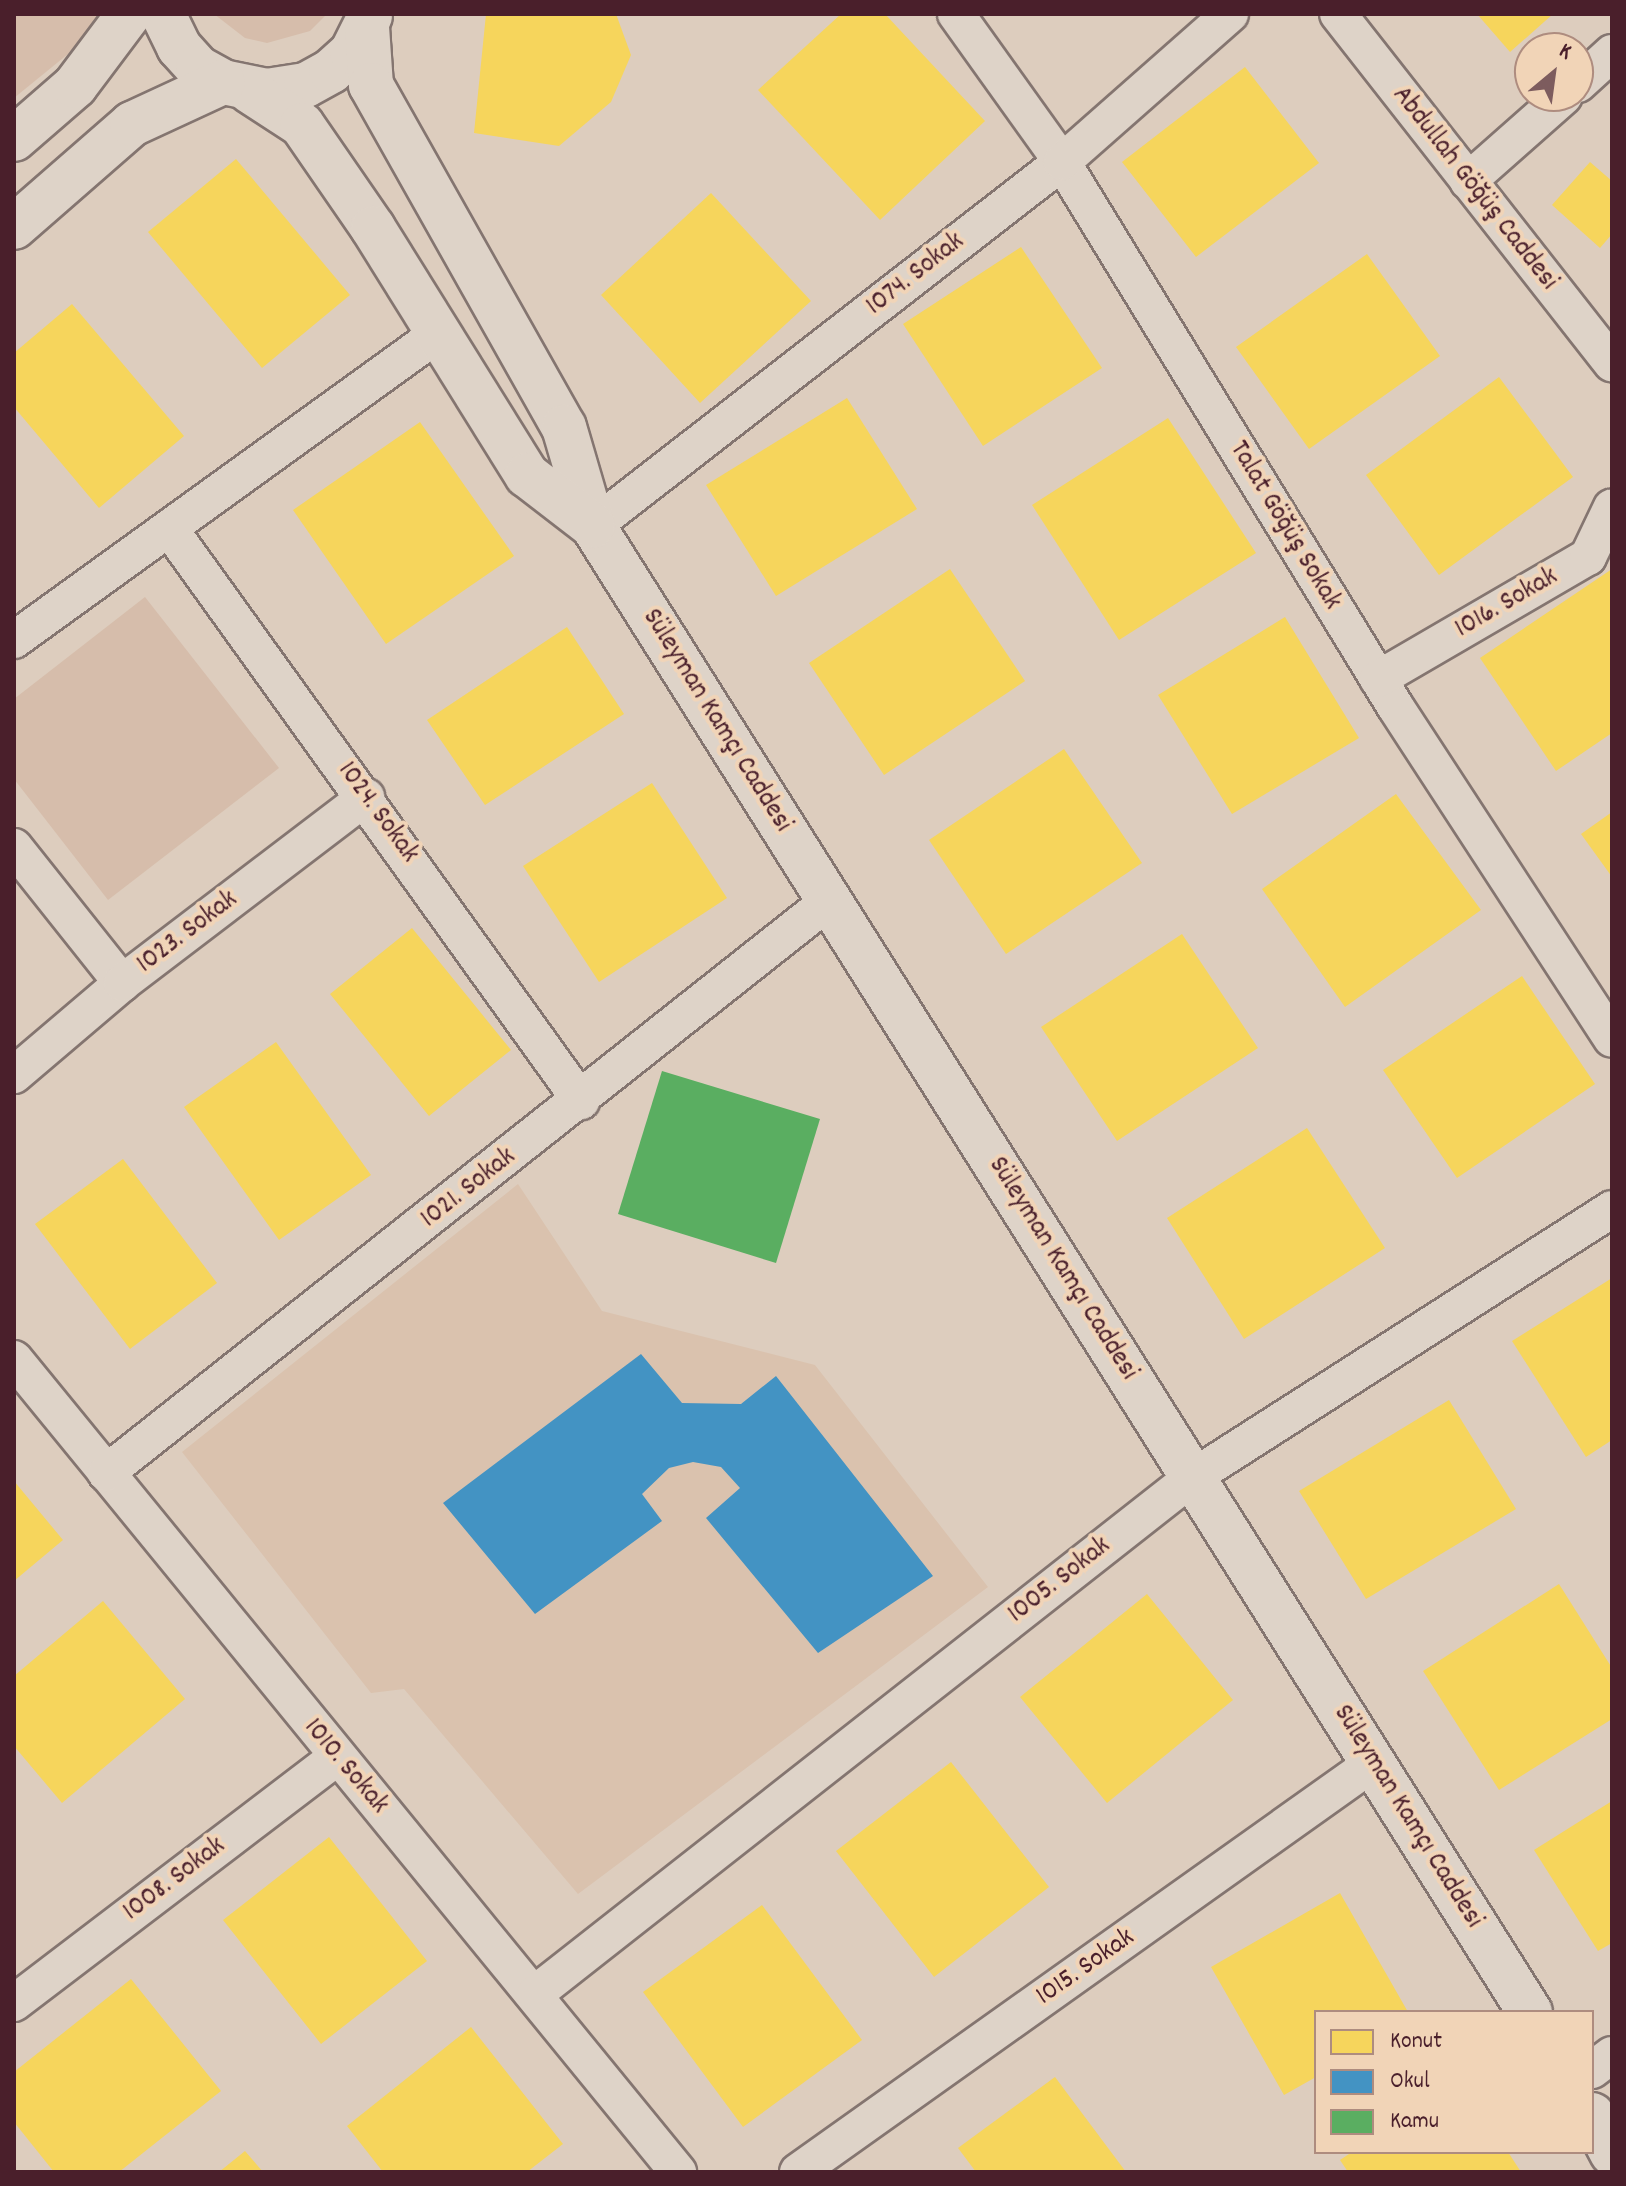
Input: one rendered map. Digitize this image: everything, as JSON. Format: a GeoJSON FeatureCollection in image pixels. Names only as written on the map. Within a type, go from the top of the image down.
{"type":"FeatureCollection","features":[{"type":"Feature","properties":{"kind":"street"},"geometry":{"type":"LineString","coordinates":[[14,139],[75,86],[129,14]]}},
{"type":"Feature","properties":{"kind":"street","name":"Süleyman Kamçı Caddesi"},"geometry":{"type":"LineString","coordinates":[[163,14],[179,47],[198,68],[236,86],[302,125],[439,333],[527,475],[593,526]]}},
{"type":"Feature","properties":{"kind":"street","name":"Talat Göğüş Sokak"},"geometry":{"type":"LineString","coordinates":[[956,14],[1062,162],[1378,679],[1612,1039]]}},
{"type":"Feature","properties":{"kind":"street","name":"1074. Sokak"},"geometry":{"type":"LineString","coordinates":[[593,526],[1062,162],[1230,14]]}},
{"type":"Feature","properties":{"kind":"street","name":"Abdullah Göğüş Caddesi"},"geometry":{"type":"LineString","coordinates":[[1338,14],[1612,363]]}},
{"type":"Feature","properties":{"kind":"street"},"geometry":{"type":"LineString","coordinates":[[14,227],[132,124],[236,86],[306,85],[352,52],[369,21]]}},
{"type":"Feature","properties":{"kind":"street","name":"Süleyman Kamçı Caddesi"},"geometry":{"type":"LineString","coordinates":[[369,21],[371,85],[564,427],[593,526],[1529,2010]]}},
{"type":"Feature","properties":{"kind":"street"},"geometry":{"type":"LineString","coordinates":[[1594,69],[1612,53]]}},
{"type":"Feature","properties":{"kind":"street"},"geometry":{"type":"LineString","coordinates":[[1468,181],[1546,112]]}},
{"type":"Feature","properties":{"kind":"street"},"geometry":{"type":"LineString","coordinates":[[14,640],[439,333]]}},
{"type":"Feature","properties":{"kind":"street","name":"1016. Sokak"},"geometry":{"type":"LineString","coordinates":[[1378,679],[1588,557],[1612,507]]}},
{"type":"Feature","properties":{"kind":"street","name":"1024. Sokak"},"geometry":{"type":"LineString","coordinates":[[169,528],[366,797],[581,1101]]}},
{"type":"Feature","properties":{"kind":"street","name":"1023. Sokak"},"geometry":{"type":"LineString","coordinates":[[14,1075],[122,983],[366,797]]}},
{"type":"Feature","properties":{"kind":"street"},"geometry":{"type":"LineString","coordinates":[[14,847],[122,983]]}},
{"type":"Feature","properties":{"kind":"street","name":"1021. Sokak"},"geometry":{"type":"LineString","coordinates":[[106,1473],[581,1101],[829,901]]}},
{"type":"Feature","properties":{"kind":"street","name":"1005. Sokak"},"geometry":{"type":"LineString","coordinates":[[536,1993],[1193,1477],[1612,1209]]}},
{"type":"Feature","properties":{"kind":"street","name":"1010. Sokak"},"geometry":{"type":"LineString","coordinates":[[14,1359],[336,1758],[536,1993],[678,2172]]}},
{"type":"Feature","properties":{"kind":"street","name":"1008. Sokak"},"geometry":{"type":"LineString","coordinates":[[14,2003],[336,1758]]}},
{"type":"Feature","properties":{"kind":"street","name":"1015. Sokak"},"geometry":{"type":"LineString","coordinates":[[798,2172],[1373,1763]]}},
{"type":"Feature","properties":{"kind":"street"},"geometry":{"type":"LineString","coordinates":[[1594,2068],[1612,2055]]}},
{"type":"Feature","properties":{"kind":"street"},"geometry":{"type":"LineString","coordinates":[[1594,2119],[1612,2153]]}},
{"type":"Feature","properties":{"kind":"shaded area"},"geometry":{"type":"Polygon","coordinates":[[[14,14],[99,14],[95,32],[14,98],[14,14]]]}},
{"type":"Feature","properties":{"kind":"shaded area"},"geometry":{"type":"Polygon","coordinates":[[[214,14],[327,14],[310,31],[267,43],[245,38],[214,14]]]}},
{"type":"Feature","properties":{"kind":"shaded area"},"geometry":{"type":"Polygon","coordinates":[[[145,597],[279,768],[108,900],[14,779],[14,699],[145,597]]]}},
{"type":"Feature","properties":{"kind":"shaded area"},"geometry":{"type":"Polygon","coordinates":[[[518,1184],[602,1311],[815,1365],[988,1587],[578,1894],[404,1689],[371,1693],[182,1452],[518,1184]]]}},
{"type":"Feature","properties":{"kind":"building: Konut"},"geometry":{"type":"Polygon","coordinates":[[[486,14],[616,14],[631,55],[611,102],[559,146],[474,133],[486,14]]]}},
{"type":"Feature","properties":{"kind":"building: Konut"},"geometry":{"type":"Polygon","coordinates":[[[841,14],[885,14],[985,121],[880,220],[758,90],[841,14]]]}},
{"type":"Feature","properties":{"kind":"building: Konut"},"geometry":{"type":"Polygon","coordinates":[[[1477,14],[1553,14],[1533,32],[1514,32],[1514,48],[1510,52],[1477,14]]]}},
{"type":"Feature","properties":{"kind":"building: Konut"},"geometry":{"type":"Polygon","coordinates":[[[1245,67],[1319,163],[1196,257],[1122,162],[1245,67]]]}},
{"type":"Feature","properties":{"kind":"building: Konut"},"geometry":{"type":"Polygon","coordinates":[[[236,159],[350,295],[262,368],[148,232],[236,159]]]}},
{"type":"Feature","properties":{"kind":"building: Konut"},"geometry":{"type":"Polygon","coordinates":[[[1590,162],[1612,181],[1612,234],[1600,248],[1552,205],[1590,162]]]}},
{"type":"Feature","properties":{"kind":"building: Konut"},"geometry":{"type":"Polygon","coordinates":[[[711,193],[811,301],[700,403],[601,295],[711,193]]]}},
{"type":"Feature","properties":{"kind":"building: Konut"},"geometry":{"type":"Polygon","coordinates":[[[1021,247],[1102,368],[983,446],[903,324],[1021,247]]]}},
{"type":"Feature","properties":{"kind":"building: Konut"},"geometry":{"type":"Polygon","coordinates":[[[1367,254],[1440,356],[1309,449],[1236,347],[1367,254]]]}},
{"type":"Feature","properties":{"kind":"building: Konut"},"geometry":{"type":"Polygon","coordinates":[[[72,304],[184,436],[99,508],[14,407],[14,353],[72,304]]]}},
{"type":"Feature","properties":{"kind":"building: Konut"},"geometry":{"type":"Polygon","coordinates":[[[1499,377],[1573,477],[1439,575],[1366,475],[1499,377]]]}},
{"type":"Feature","properties":{"kind":"building: Konut"},"geometry":{"type":"Polygon","coordinates":[[[847,398],[917,509],[776,596],[706,485],[847,398]]]}},
{"type":"Feature","properties":{"kind":"building: Konut"},"geometry":{"type":"Polygon","coordinates":[[[1168,418],[1256,553],[1119,640],[1032,505],[1168,418]]]}},
{"type":"Feature","properties":{"kind":"building: Konut"},"geometry":{"type":"Polygon","coordinates":[[[420,422],[514,556],[386,644],[293,510],[420,422]]]}},
{"type":"Feature","properties":{"kind":"building: Konut"},"geometry":{"type":"Polygon","coordinates":[[[950,569],[1025,681],[884,775],[809,663],[950,569]]]}},
{"type":"Feature","properties":{"kind":"building: Konut"},"geometry":{"type":"Polygon","coordinates":[[[1612,569],[1612,733],[1556,771],[1480,658],[1612,569]]]}},
{"type":"Feature","properties":{"kind":"building: Konut"},"geometry":{"type":"Polygon","coordinates":[[[1285,617],[1359,738],[1232,814],[1158,695],[1285,617]]]}},
{"type":"Feature","properties":{"kind":"building: Konut"},"geometry":{"type":"Polygon","coordinates":[[[567,627],[624,714],[485,805],[427,720],[567,627]]]}},
{"type":"Feature","properties":{"kind":"building: Konut"},"geometry":{"type":"Polygon","coordinates":[[[1064,749],[1142,863],[1006,954],[929,840],[1064,749]]]}},
{"type":"Feature","properties":{"kind":"building: Konut"},"geometry":{"type":"Polygon","coordinates":[[[652,783],[727,898],[599,982],[523,866],[652,783]]]}},
{"type":"Feature","properties":{"kind":"building: Konut"},"geometry":{"type":"Polygon","coordinates":[[[1396,794],[1481,910],[1345,1007],[1262,889],[1396,794]]]}},
{"type":"Feature","properties":{"kind":"building: Konut"},"geometry":{"type":"Polygon","coordinates":[[[1612,812],[1612,877],[1581,834],[1612,812]]]}},
{"type":"Feature","properties":{"kind":"building: Konut"},"geometry":{"type":"Polygon","coordinates":[[[412,928],[511,1050],[429,1116],[330,994],[412,928]]]}},
{"type":"Feature","properties":{"kind":"building: Konut"},"geometry":{"type":"Polygon","coordinates":[[[1182,934],[1258,1048],[1117,1141],[1041,1027],[1182,934]]]}},
{"type":"Feature","properties":{"kind":"building: Konut"},"geometry":{"type":"Polygon","coordinates":[[[1522,976],[1595,1084],[1457,1178],[1383,1070],[1522,976]]]}},
{"type":"Feature","properties":{"kind":"building: Konut"},"geometry":{"type":"Polygon","coordinates":[[[276,1042],[371,1175],[279,1240],[184,1107],[276,1042]]]}},
{"type":"Feature","properties":{"kind":"building: Konut"},"geometry":{"type":"Polygon","coordinates":[[[1307,1128],[1385,1248],[1244,1339],[1167,1218],[1307,1128]]]}},
{"type":"Feature","properties":{"kind":"building: Konut"},"geometry":{"type":"Polygon","coordinates":[[[123,1159],[217,1283],[130,1349],[35,1224],[123,1159]]]}},
{"type":"Feature","properties":{"kind":"building: Konut"},"geometry":{"type":"Polygon","coordinates":[[[1612,1278],[1612,1440],[1586,1457],[1512,1341],[1612,1278]]]}},
{"type":"Feature","properties":{"kind":"building: Konut"},"geometry":{"type":"Polygon","coordinates":[[[1449,1400],[1516,1509],[1366,1599],[1299,1491],[1449,1400]]]}},
{"type":"Feature","properties":{"kind":"building: Konut"},"geometry":{"type":"Polygon","coordinates":[[[14,1481],[63,1540],[14,1581],[14,1481]]]}},
{"type":"Feature","properties":{"kind":"building: Konut"},"geometry":{"type":"Polygon","coordinates":[[[1559,1584],[1612,1668],[1612,1719],[1499,1790],[1423,1671],[1559,1584]]]}},
{"type":"Feature","properties":{"kind":"building: Konut"},"geometry":{"type":"Polygon","coordinates":[[[1147,1594],[1233,1700],[1107,1803],[1020,1697],[1147,1594]]]}},
{"type":"Feature","properties":{"kind":"building: Konut"},"geometry":{"type":"Polygon","coordinates":[[[103,1601],[185,1699],[62,1803],[14,1746],[14,1676],[103,1601]]]}},
{"type":"Feature","properties":{"kind":"building: Konut"},"geometry":{"type":"Polygon","coordinates":[[[951,1762],[1049,1887],[934,1977],[836,1851],[951,1762]]]}},
{"type":"Feature","properties":{"kind":"building: Konut"},"geometry":{"type":"Polygon","coordinates":[[[1612,1801],[1612,1943],[1598,1951],[1534,1850],[1612,1801]]]}},
{"type":"Feature","properties":{"kind":"building: Konut"},"geometry":{"type":"Polygon","coordinates":[[[329,1837],[427,1961],[321,2044],[223,1920],[329,1837]]]}},
{"type":"Feature","properties":{"kind":"building: Konut"},"geometry":{"type":"Polygon","coordinates":[[[1340,1893],[1407,2010],[1314,2010],[1314,2078],[1284,2095],[1211,1967],[1340,1893]]]}},
{"type":"Feature","properties":{"kind":"building: Konut"},"geometry":{"type":"Polygon","coordinates":[[[762,1905],[862,2040],[743,2127],[643,1992],[762,1905]]]}},
{"type":"Feature","properties":{"kind":"building: Konut"},"geometry":{"type":"Polygon","coordinates":[[[131,1979],[221,2091],[119,2172],[54,2172],[14,2122],[14,2072],[131,1979]]]}},
{"type":"Feature","properties":{"kind":"building: Konut"},"geometry":{"type":"Polygon","coordinates":[[[471,2027],[563,2144],[527,2172],[383,2172],[347,2126],[471,2027]]]}},
{"type":"Feature","properties":{"kind":"building: Konut"},"geometry":{"type":"Polygon","coordinates":[[[1055,2077],[1126,2172],[976,2172],[958,2148],[1055,2077]]]}},
{"type":"Feature","properties":{"kind":"building: Konut"},"geometry":{"type":"Polygon","coordinates":[[[245,2151],[263,2172],[219,2172],[245,2151]]]}},
{"type":"Feature","properties":{"kind":"building: Konut"},"geometry":{"type":"Polygon","coordinates":[[[1349,2154],[1509,2154],[1521,2172],[1348,2172],[1340,2160],[1349,2154]]]}},
{"type":"Feature","properties":{"kind":"building: Okul"},"geometry":{"type":"Polygon","coordinates":[[[641,1354],[682,1403],[741,1404],[776,1376],[933,1576],[818,1653],[706,1518],[740,1488],[721,1467],[693,1462],[669,1468],[642,1494],[662,1521],[535,1614],[443,1503],[641,1354]]]}},
{"type":"Feature","properties":{"kind":"building: Kamu"},"geometry":{"type":"Polygon","coordinates":[[[662,1071],[820,1119],[776,1263],[618,1214],[662,1071]]]}}]}
